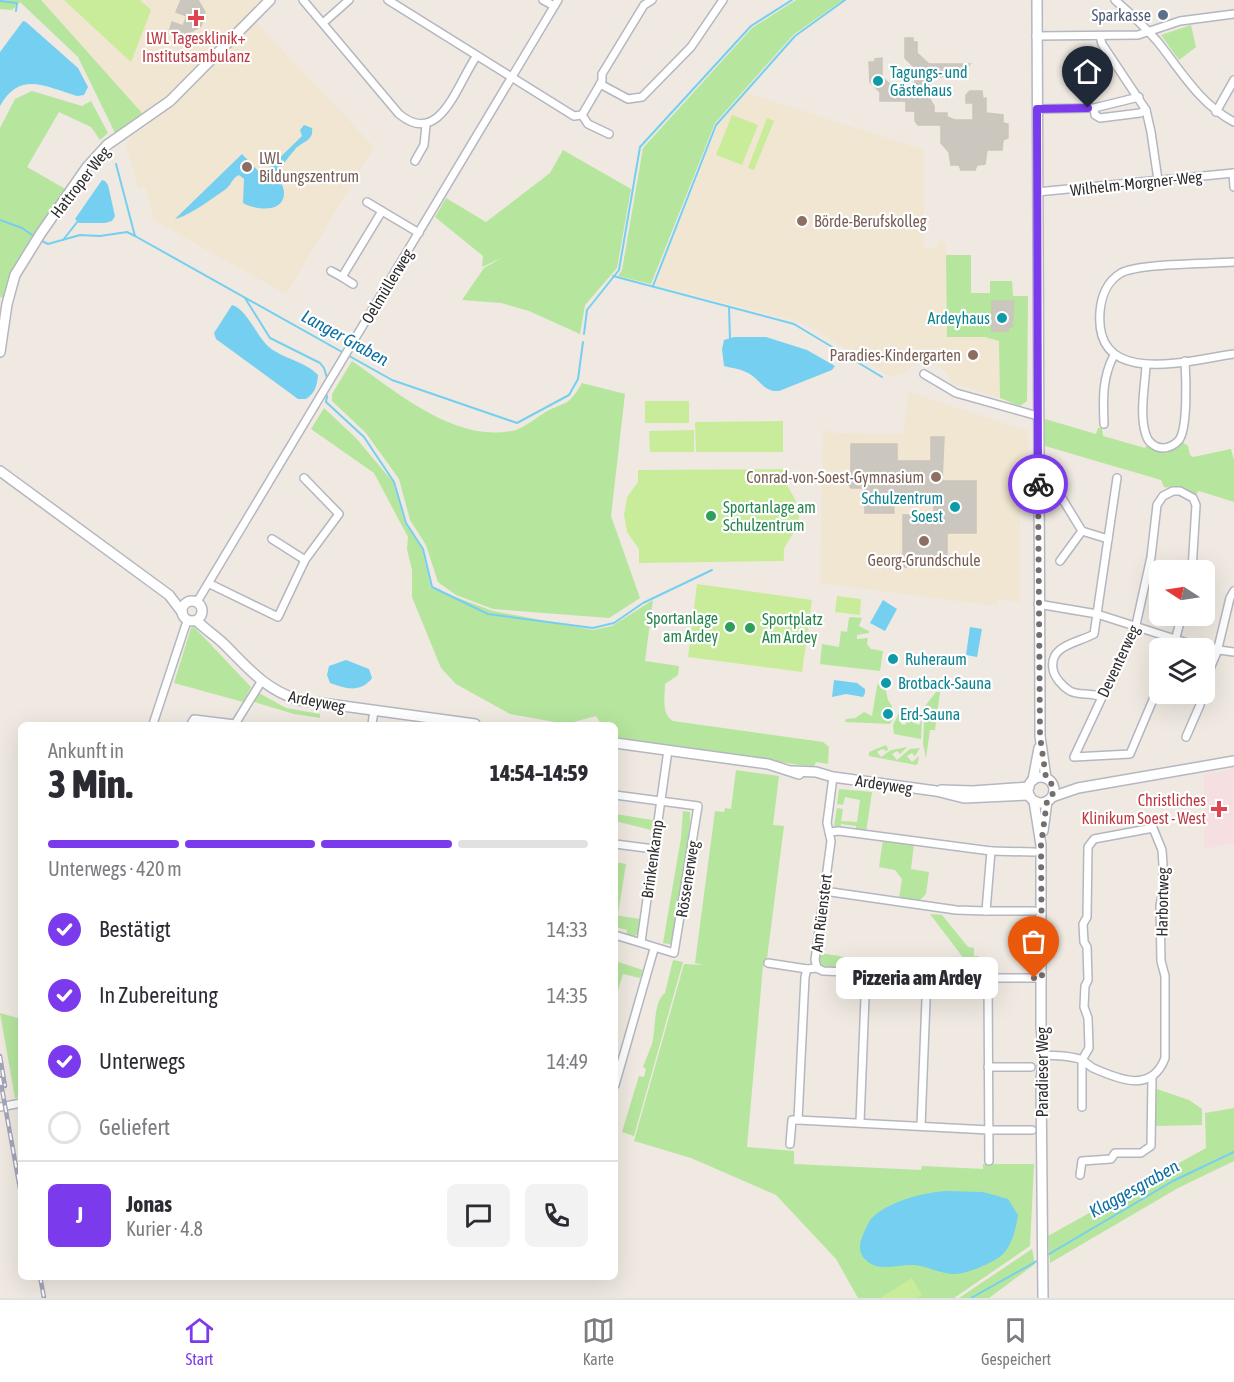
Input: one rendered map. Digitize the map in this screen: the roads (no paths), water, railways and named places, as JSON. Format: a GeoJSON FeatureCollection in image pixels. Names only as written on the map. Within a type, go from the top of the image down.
{"type":"FeatureCollection","features":[{"type":"Feature","properties":{"kind":"main road","name":"Hattroper Weg"},"geometry":{"type":"LineString","coordinates":[[0,352],[10,290],[15,276],[41,233],[87,167],[104,147],[170,101],[270,0]]}},
{"type":"Feature","properties":{"kind":"main road","name":"Paradieser Weg"},"geometry":{"type":"LineString","coordinates":[[1037,0],[1040,736],[1031,790],[1037,848],[1042,978],[1041,1037],[1044,1056],[1041,1072],[1043,1298]]}},
{"type":"Feature","properties":{"kind":"main road","name":"Ardeyweg"},"geometry":{"type":"LineString","coordinates":[[0,471],[169,595],[261,682],[274,691],[299,700],[459,722]]}},
{"type":"Feature","properties":{"kind":"main road","name":"Ardeyweg"},"geometry":{"type":"LineString","coordinates":[[169,595],[193,602]]}},
{"type":"Feature","properties":{"kind":"main road","name":"Oelmüllerweg"},"geometry":{"type":"LineString","coordinates":[[192,617],[183,606],[193,602]]}},
{"type":"Feature","properties":{"kind":"main road"},"geometry":{"type":"LineString","coordinates":[[192,617],[201,607],[193,602]]}},
{"type":"Feature","properties":{"kind":"main road","name":"Paradieser Weg"},"geometry":{"type":"LineString","coordinates":[[1037,848],[1049,799],[1054,790],[1049,780],[1040,736]]}},
{"type":"Feature","properties":{"kind":"main road","name":"Ardeyweg"},"geometry":{"type":"LineString","coordinates":[[618,743],[768,764],[815,778],[833,777],[936,791],[964,798],[1031,790]]}},
{"type":"Feature","properties":{"kind":"main road"},"geometry":{"type":"LineString","coordinates":[[1031,790],[1049,799],[1078,788],[1234,761]]}},
{"type":"Feature","properties":{"kind":"main road"},"geometry":{"type":"LineString","coordinates":[[1031,790],[1049,780],[1078,788]]}},
{"type":"Feature","properties":{"kind":"street"},"geometry":{"type":"LineString","coordinates":[[303,0],[399,114],[409,122],[431,124],[441,115],[476,57]]}},
{"type":"Feature","properties":{"kind":"street"},"geometry":{"type":"LineString","coordinates":[[323,22],[349,0]]}},
{"type":"Feature","properties":{"kind":"street"},"geometry":{"type":"LineString","coordinates":[[388,0],[558,107],[574,116],[582,115]]}},
{"type":"Feature","properties":{"kind":"street"},"geometry":{"type":"LineString","coordinates":[[543,0],[556,3]]}},
{"type":"Feature","properties":{"kind":"street"},"geometry":{"type":"LineString","coordinates":[[582,115],[600,84],[602,74],[644,5],[652,0]]}},
{"type":"Feature","properties":{"kind":"street"},"geometry":{"type":"LineString","coordinates":[[600,84],[628,99],[642,98],[691,47],[723,0]]}},
{"type":"Feature","properties":{"kind":"street"},"geometry":{"type":"LineString","coordinates":[[1115,0],[1148,32],[1216,112],[1234,122]]}},
{"type":"Feature","properties":{"kind":"street","name":"Oelmüllerweg"},"geometry":{"type":"LineString","coordinates":[[193,602],[210,584],[556,3]]}},
{"type":"Feature","properties":{"kind":"street"},"geometry":{"type":"LineString","coordinates":[[1036,36],[1138,35],[1200,17],[1234,14]]}},
{"type":"Feature","properties":{"kind":"street"},"geometry":{"type":"LineString","coordinates":[[1100,36],[1101,44],[1146,110],[1158,180]]}},
{"type":"Feature","properties":{"kind":"street"},"geometry":{"type":"LineString","coordinates":[[1216,112],[1234,80]]}},
{"type":"Feature","properties":{"kind":"street"},"geometry":{"type":"LineString","coordinates":[[1037,109],[1094,108],[1138,97]]}},
{"type":"Feature","properties":{"kind":"street"},"geometry":{"type":"LineString","coordinates":[[1094,108],[1095,115],[1100,118],[1140,113],[1146,110]]}},
{"type":"Feature","properties":{"kind":"street"},"geometry":{"type":"LineString","coordinates":[[582,115],[588,124],[609,134]]}},
{"type":"Feature","properties":{"kind":"street"},"geometry":{"type":"LineString","coordinates":[[415,161],[424,145],[426,125]]}},
{"type":"Feature","properties":{"kind":"street"},"geometry":{"type":"LineString","coordinates":[[1233,173],[1234,187]]}},
{"type":"Feature","properties":{"kind":"street","name":"Wilhelm-Morgner-Weg"},"geometry":{"type":"LineString","coordinates":[[1037,192],[1233,173]]}},
{"type":"Feature","properties":{"kind":"street"},"geometry":{"type":"LineString","coordinates":[[367,202],[419,233]]}},
{"type":"Feature","properties":{"kind":"street"},"geometry":{"type":"LineString","coordinates":[[342,277],[382,211]]}},
{"type":"Feature","properties":{"kind":"street"},"geometry":{"type":"LineString","coordinates":[[1234,262],[1137,268],[1121,273],[1110,282],[1103,295],[1100,309],[1100,324],[1104,340],[1114,355],[1124,360],[1146,365],[1234,354]]}},
{"type":"Feature","properties":{"kind":"street"},"geometry":{"type":"LineString","coordinates":[[331,271],[353,284]]}},
{"type":"Feature","properties":{"kind":"street"},"geometry":{"type":"LineString","coordinates":[[1104,424],[1102,390],[1106,370],[1114,355]]}},
{"type":"Feature","properties":{"kind":"street"},"geometry":{"type":"LineString","coordinates":[[1146,365],[1143,425],[1146,438],[1153,445],[1163,448],[1173,446],[1180,439],[1183,428],[1185,361]]}},
{"type":"Feature","properties":{"kind":"street"},"geometry":{"type":"LineString","coordinates":[[924,374],[956,393],[1038,416]]}},
{"type":"Feature","properties":{"kind":"street"},"geometry":{"type":"LineString","coordinates":[[210,584],[278,617],[305,560],[339,514],[304,478]]}},
{"type":"Feature","properties":{"kind":"street"},"geometry":{"type":"LineString","coordinates":[[1101,697],[1069,690],[1054,675],[1052,665],[1053,656],[1058,650],[1094,634],[1117,478]]}},
{"type":"Feature","properties":{"kind":"street"},"geometry":{"type":"LineString","coordinates":[[1057,490],[1082,531],[1108,539]]}},
{"type":"Feature","properties":{"kind":"street","name":"Deventerweg"},"geometry":{"type":"LineString","coordinates":[[1150,560],[1157,505],[1163,496],[1173,491],[1187,493],[1196,505],[1192,560]]}},
{"type":"Feature","properties":{"kind":"street"},"geometry":{"type":"LineString","coordinates":[[1060,561],[1082,531]]}},
{"type":"Feature","properties":{"kind":"street"},"geometry":{"type":"LineString","coordinates":[[272,539],[305,560]]}},
{"type":"Feature","properties":{"kind":"street","name":"Deventerweg"},"geometry":{"type":"LineString","coordinates":[[1149,565],[1136,625],[1074,757],[1130,753],[1151,704]]}},
{"type":"Feature","properties":{"kind":"street"},"geometry":{"type":"LineString","coordinates":[[1215,657],[1230,598],[1234,591]]}},
{"type":"Feature","properties":{"kind":"street"},"geometry":{"type":"LineString","coordinates":[[1038,604],[1097,614],[1136,625],[1162,638]]}},
{"type":"Feature","properties":{"kind":"street","name":"Oelmüllerweg"},"geometry":{"type":"LineString","coordinates":[[154,722],[192,617]]}},
{"type":"Feature","properties":{"kind":"street"},"geometry":{"type":"LineString","coordinates":[[1217,652],[1234,652]]}},
{"type":"Feature","properties":{"kind":"street"},"geometry":{"type":"LineString","coordinates":[[236,722],[261,682]]}},
{"type":"Feature","properties":{"kind":"street"},"geometry":{"type":"LineString","coordinates":[[1186,737],[1200,704]]}},
{"type":"Feature","properties":{"kind":"street"},"geometry":{"type":"LineString","coordinates":[[372,722],[374,711]]}},
{"type":"Feature","properties":{"kind":"street"},"geometry":{"type":"LineString","coordinates":[[192,722],[194,718],[221,722]]}},
{"type":"Feature","properties":{"kind":"street","name":"Brinkenkamp"},"geometry":{"type":"LineString","coordinates":[[640,942],[668,750]]}},
{"type":"Feature","properties":{"kind":"street","name":"Am Rüenstert"},"geometry":{"type":"LineString","coordinates":[[833,777],[827,823],[831,841],[815,960],[817,968],[823,971],[866,973],[1042,978]]}},
{"type":"Feature","properties":{"kind":"street"},"geometry":{"type":"LineString","coordinates":[[618,795],[661,801]]}},
{"type":"Feature","properties":{"kind":"street","name":"Rössenerweg"},"geometry":{"type":"LineString","coordinates":[[654,949],[674,953],[676,948],[698,806],[661,801]]}},
{"type":"Feature","properties":{"kind":"street","name":"Harbortweg"},"geometry":{"type":"LineString","coordinates":[[1082,1107],[1082,1060],[1089,1048],[1088,1018],[1084,1007],[1085,986],[1088,980],[1087,947],[1084,942],[1083,924],[1087,916],[1088,847],[1094,839],[1154,828],[1162,850],[1163,865],[1163,890],[1160,906],[1161,961],[1165,976],[1165,1058],[1158,1073],[1152,1078]]}},
{"type":"Feature","properties":{"kind":"street"},"geometry":{"type":"LineString","coordinates":[[829,832],[839,831],[991,851],[1037,848]]}},
{"type":"Feature","properties":{"kind":"street"},"geometry":{"type":"LineString","coordinates":[[618,844],[654,849]]}},
{"type":"Feature","properties":{"kind":"street"},"geometry":{"type":"LineString","coordinates":[[986,910],[991,851]]}},
{"type":"Feature","properties":{"kind":"street"},"geometry":{"type":"LineString","coordinates":[[824,891],[956,910],[1034,911]]}},
{"type":"Feature","properties":{"kind":"street"},"geometry":{"type":"LineString","coordinates":[[618,936],[654,949],[618,1072]]}},
{"type":"Feature","properties":{"kind":"street"},"geometry":{"type":"LineString","coordinates":[[768,963],[807,969],[817,968]]}},
{"type":"Feature","properties":{"kind":"street"},"geometry":{"type":"LineString","coordinates":[[798,1120],[807,969]]}},
{"type":"Feature","properties":{"kind":"street"},"geometry":{"type":"LineString","coordinates":[[860,1122],[866,973]]}},
{"type":"Feature","properties":{"kind":"street"},"geometry":{"type":"LineString","coordinates":[[921,1126],[927,975]]}},
{"type":"Feature","properties":{"kind":"street"},"geometry":{"type":"LineString","coordinates":[[987,978],[989,1161]]}},
{"type":"Feature","properties":{"kind":"street"},"geometry":{"type":"LineString","coordinates":[[1044,1056],[1082,1060],[1094,1069],[1128,1080],[1139,1082],[1152,1078],[1151,1146],[1141,1153],[1115,1153],[1111,1159],[1082,1161],[1080,1175]]}},
{"type":"Feature","properties":{"kind":"street"},"geometry":{"type":"LineString","coordinates":[[988,1067],[1031,1067]]}},
{"type":"Feature","properties":{"kind":"street"},"geometry":{"type":"LineString","coordinates":[[0,1107],[18,1104]]}},
{"type":"Feature","properties":{"kind":"street"},"geometry":{"type":"LineString","coordinates":[[790,1144],[792,1120],[1032,1130]]}},
{"type":"Feature","properties":{"kind":"water"},"geometry":{"type":"Polygon","coordinates":[[[23,21],[78,68],[88,87],[84,95],[77,96],[34,84],[25,85],[16,88],[0,106],[0,52],[23,21]]]}},
{"type":"Feature","properties":{"kind":"water"},"geometry":{"type":"Polygon","coordinates":[[[304,125],[312,128],[311,135],[308,140],[296,148],[278,173],[284,192],[280,204],[275,207],[262,208],[243,203],[244,179],[239,175],[226,189],[208,202],[175,219],[242,154],[262,175],[302,136],[300,130],[304,125]]]}},
{"type":"Feature","properties":{"kind":"water"},"geometry":{"type":"Polygon","coordinates":[[[102,180],[108,185],[115,216],[112,221],[105,223],[79,223],[75,219],[102,180]]]}},
{"type":"Feature","properties":{"kind":"water"},"geometry":{"type":"Polygon","coordinates":[[[232,305],[242,311],[269,347],[307,366],[318,375],[315,389],[309,397],[298,399],[216,339],[214,333],[232,305]]]}},
{"type":"Feature","properties":{"kind":"water"},"geometry":{"type":"Polygon","coordinates":[[[734,337],[766,337],[807,350],[835,366],[832,370],[779,391],[769,390],[748,373],[724,366],[722,349],[724,340],[734,337]]]}},
{"type":"Feature","properties":{"kind":"water"},"geometry":{"type":"Polygon","coordinates":[[[883,600],[897,609],[885,631],[870,623],[883,600]]]}},
{"type":"Feature","properties":{"kind":"water"},"geometry":{"type":"Polygon","coordinates":[[[970,627],[982,629],[977,657],[966,655],[970,627]]]}},
{"type":"Feature","properties":{"kind":"water"},"geometry":{"type":"Polygon","coordinates":[[[346,660],[369,669],[372,678],[368,683],[358,688],[347,688],[330,683],[327,675],[329,666],[346,660]]]}},
{"type":"Feature","properties":{"kind":"water"},"geometry":{"type":"Polygon","coordinates":[[[834,680],[857,683],[865,689],[863,697],[846,694],[832,697],[834,680]]]}},
{"type":"Feature","properties":{"kind":"water"},"geometry":{"type":"Polygon","coordinates":[[[947,1191],[983,1192],[1008,1199],[1018,1215],[1012,1240],[1004,1253],[988,1264],[954,1274],[914,1265],[877,1266],[863,1257],[860,1248],[862,1238],[870,1221],[878,1213],[906,1199],[947,1191]]]}},
{"type":"Feature","properties":{"kind":"waterway","name":"Langer Graben"},"geometry":{"type":"LineString","coordinates":[[584,334],[587,310],[619,270],[640,147],[751,26],[792,0]]}},
{"type":"Feature","properties":{"kind":"waterway"},"geometry":{"type":"LineString","coordinates":[[653,286],[716,125],[795,36],[845,0]]}},
{"type":"Feature","properties":{"kind":"waterway","name":"Langer Graben"},"geometry":{"type":"LineString","coordinates":[[0,1],[17,3],[16,11]]}},
{"type":"Feature","properties":{"kind":"waterway","name":"Langer Graben"},"geometry":{"type":"LineString","coordinates":[[116,164],[135,236],[392,380],[517,423],[569,395],[578,379],[583,342]]}},
{"type":"Feature","properties":{"kind":"waterway"},"geometry":{"type":"LineString","coordinates":[[0,220],[22,228],[35,237]]}},
{"type":"Feature","properties":{"kind":"waterway"},"geometry":{"type":"LineString","coordinates":[[63,240],[78,221]]}},
{"type":"Feature","properties":{"kind":"waterway"},"geometry":{"type":"LineString","coordinates":[[40,240],[48,244],[80,235],[100,236],[127,232],[135,236]]}},
{"type":"Feature","properties":{"kind":"waterway"},"geometry":{"type":"LineString","coordinates":[[613,276],[794,324],[882,377]]}},
{"type":"Feature","properties":{"kind":"waterway"},"geometry":{"type":"LineString","coordinates":[[245,298],[270,338],[320,363],[327,378]]}},
{"type":"Feature","properties":{"kind":"waterway"},"geometry":{"type":"LineString","coordinates":[[729,307],[730,339]]}},
{"type":"Feature","properties":{"kind":"waterway"},"geometry":{"type":"LineString","coordinates":[[327,396],[326,402],[364,437],[394,482],[406,523],[423,549],[432,587],[488,614],[593,628],[614,623],[643,603],[712,570]]}},
{"type":"Feature","properties":{"kind":"waterway","name":"Klaggesgraben"},"geometry":{"type":"LineString","coordinates":[[1049,1254],[1173,1181],[1234,1152]]}},
{"type":"Feature","properties":{"kind":"waterway","name":"Klaggesgraben"},"geometry":{"type":"LineString","coordinates":[[971,1298],[1037,1261]]}},
{"type":"Feature","properties":{"kind":"railway"},"geometry":{"type":"LineString","coordinates":[[0,1056],[5,1086]]}},
{"type":"Feature","properties":{"kind":"railway"},"geometry":{"type":"LineString","coordinates":[[0,1078],[18,1177]]}},
{"type":"Feature","properties":{"kind":"railway"},"geometry":{"type":"LineString","coordinates":[[41,1280],[44,1298]]}},
{"type":"Feature","properties":{"kind":"place","name":"Sparkasse"},"geometry":{"type":"Point","coordinates":[1163,15]}},
{"type":"Feature","properties":{"kind":"place","name":"LWL Tagesklinik+ Institutsambulanz"},"geometry":{"type":"Point","coordinates":[196,18]}},
{"type":"Feature","properties":{"kind":"place","name":"Tagungs- und Gästehaus"},"geometry":{"type":"Point","coordinates":[878,81]}},
{"type":"Feature","properties":{"kind":"place","name":"LWL Bildungszentrum"},"geometry":{"type":"Point","coordinates":[247,167]}},
{"type":"Feature","properties":{"kind":"place","name":"Börde-Berufskolleg"},"geometry":{"type":"Point","coordinates":[802,221]}},
{"type":"Feature","properties":{"kind":"place","name":"Ardeyhaus"},"geometry":{"type":"Point","coordinates":[1002,318]}},
{"type":"Feature","properties":{"kind":"place","name":"Paradies-Kindergarten"},"geometry":{"type":"Point","coordinates":[973,355]}},
{"type":"Feature","properties":{"kind":"place","name":"Conrad-von-Soest-Gymnasium"},"geometry":{"type":"Point","coordinates":[936,477]}},
{"type":"Feature","properties":{"kind":"place","name":"Schulzentrum Soest"},"geometry":{"type":"Point","coordinates":[955,507]}},
{"type":"Feature","properties":{"kind":"place","name":"Sportanlage am Schulzentrum"},"geometry":{"type":"Point","coordinates":[711,516]}},
{"type":"Feature","properties":{"kind":"place","name":"Georg-Grundschule"},"geometry":{"type":"Point","coordinates":[924,541]}},
{"type":"Feature","properties":{"kind":"place","name":"Sportanlage am Ardey"},"geometry":{"type":"Point","coordinates":[730,627]}},
{"type":"Feature","properties":{"kind":"place","name":"Sportplatz Am Ardey"},"geometry":{"type":"Point","coordinates":[750,628]}},
{"type":"Feature","properties":{"kind":"place","name":"Ruheraum"},"geometry":{"type":"Point","coordinates":[893,659]}},
{"type":"Feature","properties":{"kind":"place","name":"Brotback-Sauna"},"geometry":{"type":"Point","coordinates":[886,683]}},
{"type":"Feature","properties":{"kind":"place","name":"Erd-Sauna"},"geometry":{"type":"Point","coordinates":[888,714]}},
{"type":"Feature","properties":{"kind":"place","name":"Christliches Klinikum Soest - West"},"geometry":{"type":"Point","coordinates":[1219,809]}},
{"type":"Feature","properties":{"kind":"place","name":"Pizzeria am Ardey"},"geometry":{"type":"Point","coordinates":[1034,978]}}]}
